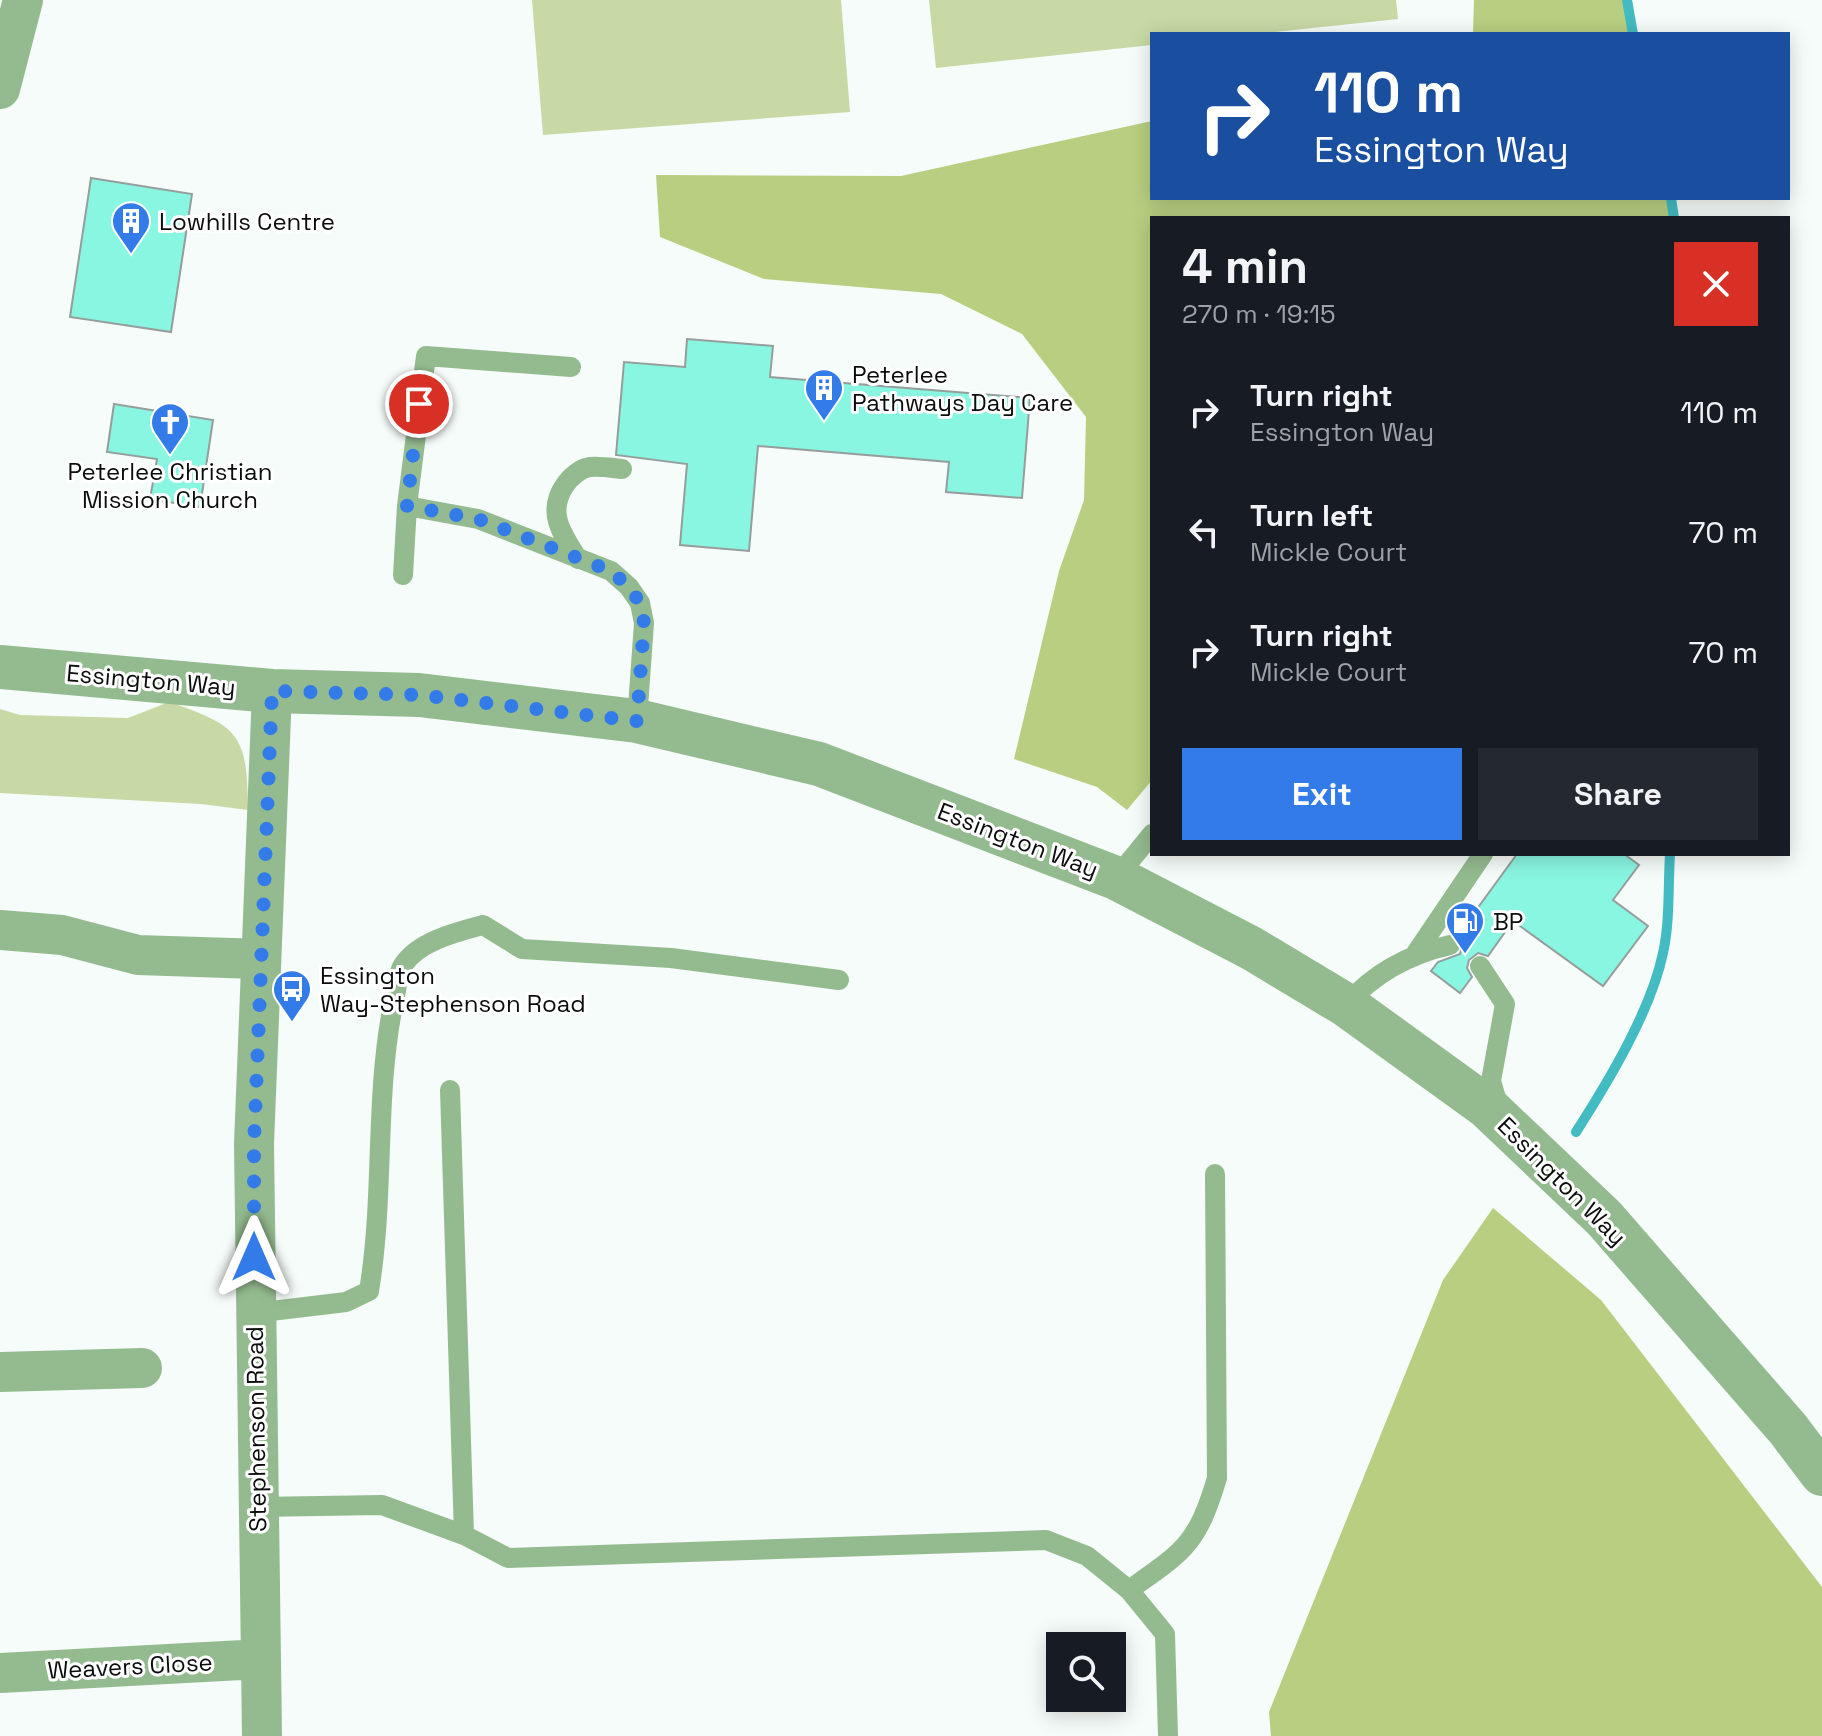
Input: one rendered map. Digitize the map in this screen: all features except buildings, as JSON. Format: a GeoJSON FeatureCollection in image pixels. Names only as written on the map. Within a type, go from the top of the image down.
{"type":"FeatureCollection","features":[{"type":"Feature","properties":{"kind":"street"},"geometry":{"type":"LineString","coordinates":[[0,89],[23,0]]}},
{"type":"Feature","properties":{"kind":"street","name":"Essington Way"},"geometry":{"type":"LineString","coordinates":[[0,667],[272,691],[419,695],[637,721],[819,764],[1116,878],[1251,948],[1346,1005],[1487,1107],[1604,1218],[1788,1429],[1822,1474]]}},
{"type":"Feature","properties":{"kind":"street","name":"Stephenson Road"},"geometry":{"type":"LineString","coordinates":[[262,1736],[256,1507],[254,1144],[272,691]]}},
{"type":"Feature","properties":{"kind":"street"},"geometry":{"type":"LineString","coordinates":[[0,930],[62,935],[138,955],[260,959]]}},
{"type":"Feature","properties":{"kind":"street"},"geometry":{"type":"LineString","coordinates":[[0,1372],[142,1368]]}},
{"type":"Feature","properties":{"kind":"street","name":"Weavers Close"},"geometry":{"type":"LineString","coordinates":[[0,1673],[260,1659]]}},
{"type":"Feature","properties":{"kind":"lane"},"geometry":{"type":"LineString","coordinates":[[403,575],[407,506],[426,356],[571,367]]}},
{"type":"Feature","properties":{"kind":"lane"},"geometry":{"type":"LineString","coordinates":[[578,559],[561,532],[555,512],[557,496],[569,478],[588,467],[622,469]]}},
{"type":"Feature","properties":{"kind":"lane"},"geometry":{"type":"LineString","coordinates":[[407,506],[478,519],[611,571],[629,587],[640,603],[644,623],[637,721]]}},
{"type":"Feature","properties":{"kind":"lane"},"geometry":{"type":"LineString","coordinates":[[1116,878],[1150,836]]}},
{"type":"Feature","properties":{"kind":"lane"},"geometry":{"type":"LineString","coordinates":[[1416,953],[1482,856]]}},
{"type":"Feature","properties":{"kind":"lane"},"geometry":{"type":"LineString","coordinates":[[254,1313],[346,1302],[369,1291],[381,1157],[387,1033],[401,967],[426,946],[456,932],[483,925],[522,949],[671,958],[839,980]]}},
{"type":"Feature","properties":{"kind":"lane"},"geometry":{"type":"LineString","coordinates":[[1346,1005],[1361,988],[1416,953],[1450,945]]}},
{"type":"Feature","properties":{"kind":"lane"},"geometry":{"type":"LineString","coordinates":[[1480,966],[1505,1004],[1491,1081],[1503,1123]]}},
{"type":"Feature","properties":{"kind":"lane"},"geometry":{"type":"LineString","coordinates":[[450,1090],[464,1535]]}},
{"type":"Feature","properties":{"kind":"lane"},"geometry":{"type":"LineString","coordinates":[[1129,1590],[1182,1552],[1205,1519],[1217,1478],[1215,1174]]}},
{"type":"Feature","properties":{"kind":"lane"},"geometry":{"type":"LineString","coordinates":[[256,1507],[382,1505],[464,1535],[508,1558],[1046,1540],[1087,1556],[1129,1590],[1165,1634],[1168,1736]]}},
{"type":"Feature","properties":{"kind":"green space"},"geometry":{"type":"Polygon","coordinates":[[[532,0],[841,0],[850,112],[543,135],[532,0]]]}},
{"type":"Feature","properties":{"kind":"green space"},"geometry":{"type":"Polygon","coordinates":[[[929,0],[1396,0],[1398,19],[1274,32],[1150,32],[1150,45],[936,68],[929,0]]]}},
{"type":"Feature","properties":{"kind":"green space"},"geometry":{"type":"Polygon","coordinates":[[[1474,0],[1627,0],[1633,32],[1473,32],[1474,0]]]}},
{"type":"Feature","properties":{"kind":"green space"},"geometry":{"type":"Polygon","coordinates":[[[1150,121],[1150,200],[1671,200],[1674,216],[1150,216],[1150,782],[1127,810],[1097,787],[1014,759],[1059,571],[1084,500],[1086,417],[1022,334],[941,294],[764,279],[660,237],[656,175],[901,176],[1150,121]]]}},
{"type":"Feature","properties":{"kind":"green space"},"geometry":{"type":"Polygon","coordinates":[[[169,702],[212,719],[235,737],[245,765],[248,810],[201,804],[0,793],[0,709],[20,715],[128,718],[169,702]]]}},
{"type":"Feature","properties":{"kind":"green space"},"geometry":{"type":"Polygon","coordinates":[[[1493,1208],[1601,1300],[1822,1587],[1822,1736],[1271,1736],[1269,1712],[1443,1280],[1493,1208]]]}},
{"type":"Feature","properties":{"kind":"waterway"},"geometry":{"type":"LineString","coordinates":[[1627,0],[1633,32]]}},
{"type":"Feature","properties":{"kind":"waterway"},"geometry":{"type":"LineString","coordinates":[[1671,200],[1674,216]]}},
{"type":"Feature","properties":{"kind":"waterway"},"geometry":{"type":"LineString","coordinates":[[1576,1132],[1627,1046],[1657,975],[1667,929],[1670,856]]}},
{"type":"Feature","properties":{"kind":"place","name":"Lowhills Centre"},"geometry":{"type":"Point","coordinates":[131,255]}},
{"type":"Feature","properties":{"kind":"place","name":"Peterlee Pathways Day Care"},"geometry":{"type":"Point","coordinates":[824,422]}},
{"type":"Feature","properties":{"kind":"place","name":"Peterlee Christian Mission Church"},"geometry":{"type":"Point","coordinates":[170,456]}},
{"type":"Feature","properties":{"kind":"place","name":"BP"},"geometry":{"type":"Point","coordinates":[1465,955]}},
{"type":"Feature","properties":{"kind":"place","name":"Essington Way-Stephenson Road"},"geometry":{"type":"Point","coordinates":[292,1023]}},
{"type":"Feature","properties":{"kind":"route"},"geometry":{"type":"LineString","coordinates":[[254,1257],[254,1144],[272,691],[419,695],[637,721],[644,623],[640,603],[629,587],[611,571],[478,519],[407,506],[419,404]]}}]}
